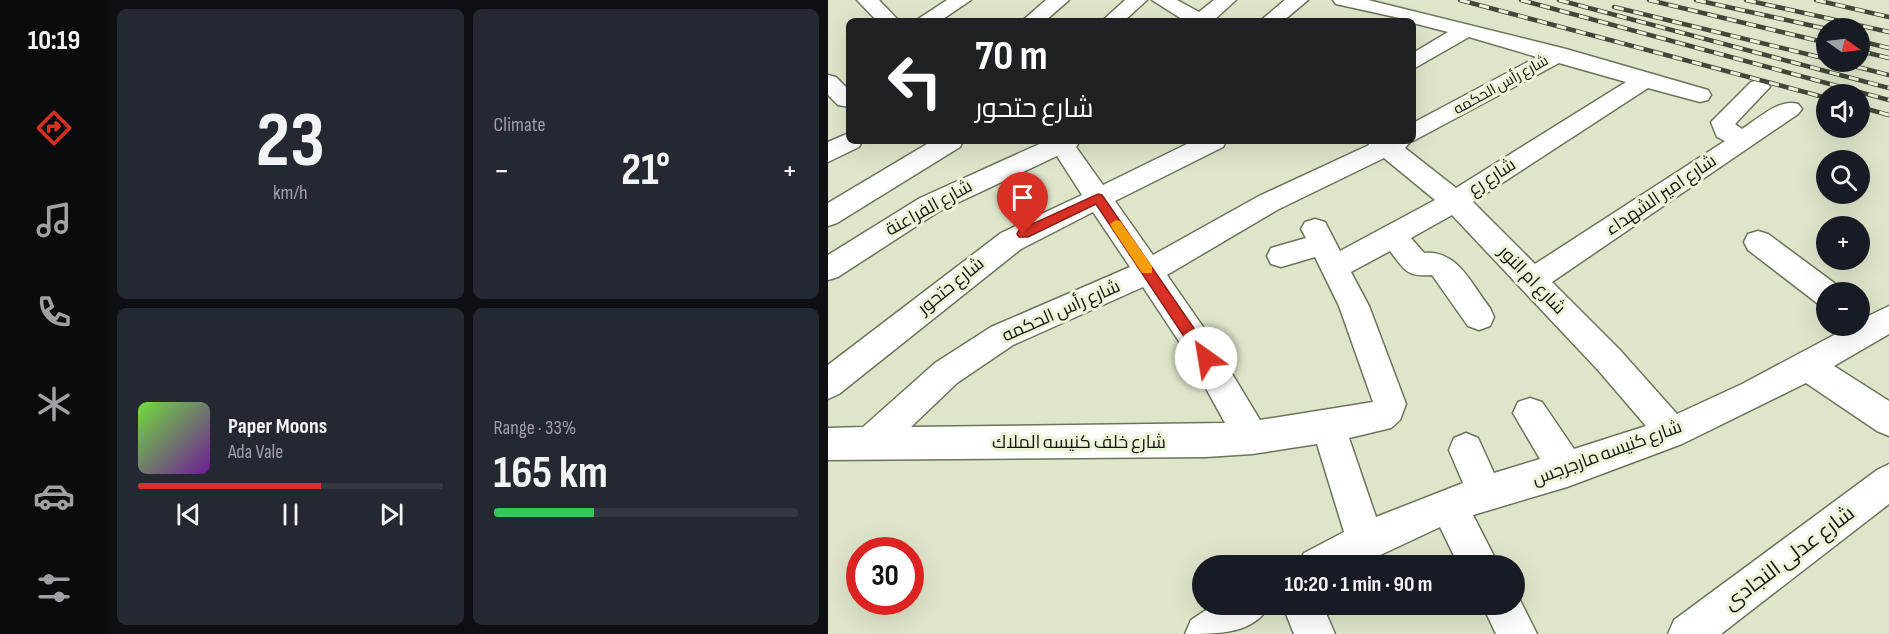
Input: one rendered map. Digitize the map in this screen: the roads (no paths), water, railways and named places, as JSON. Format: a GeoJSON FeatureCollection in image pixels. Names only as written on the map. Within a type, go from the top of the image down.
{"type":"FeatureCollection","features":[{"type":"Feature","properties":{"kind":"street"},"geometry":{"type":"LineString","coordinates":[[867,0],[886,18]]}},
{"type":"Feature","properties":{"kind":"street"},"geometry":{"type":"LineString","coordinates":[[930,18],[961,0]]}},
{"type":"Feature","properties":{"kind":"street"},"geometry":{"type":"LineString","coordinates":[[1036,18],[1059,0]]}},
{"type":"Feature","properties":{"kind":"street"},"geometry":{"type":"LineString","coordinates":[[1116,18],[1137,0]]}},
{"type":"Feature","properties":{"kind":"street"},"geometry":{"type":"LineString","coordinates":[[1161,0],[1194,18]]}},
{"type":"Feature","properties":{"kind":"street"},"geometry":{"type":"LineString","coordinates":[[1204,18],[1226,0]]}},
{"type":"Feature","properties":{"kind":"street"},"geometry":{"type":"LineString","coordinates":[[1274,18],[1298,0]]}},
{"type":"Feature","properties":{"kind":"street"},"geometry":{"type":"LineString","coordinates":[[1343,0],[1374,15],[1392,18]]}},
{"type":"Feature","properties":{"kind":"street"},"geometry":{"type":"LineString","coordinates":[[1416,22],[1466,30],[1700,95]]}},
{"type":"Feature","properties":{"kind":"street"},"geometry":{"type":"LineString","coordinates":[[1416,60],[1466,30]]}},
{"type":"Feature","properties":{"kind":"street","name":"شارع رأس الحكمه"},"geometry":{"type":"LineString","coordinates":[[1416,131],[1558,54]]}},
{"type":"Feature","properties":{"kind":"street","name":"شارع رع"},"geometry":{"type":"LineString","coordinates":[[1281,256],[1393,236],[1455,201],[1646,79]]}},
{"type":"Feature","properties":{"kind":"street"},"geometry":{"type":"LineString","coordinates":[[1744,140],[1726,131],[1723,122],[1759,87]]}},
{"type":"Feature","properties":{"kind":"street","name":"شارع امير الشهداء"},"geometry":{"type":"LineString","coordinates":[[1533,281],[1790,110]]}},
{"type":"Feature","properties":{"kind":"street"},"geometry":{"type":"LineString","coordinates":[[828,153],[846,143]]}},
{"type":"Feature","properties":{"kind":"street"},"geometry":{"type":"LineString","coordinates":[[828,216],[946,144]]}},
{"type":"Feature","properties":{"kind":"street","name":"شارع الفراعنة"},"geometry":{"type":"LineString","coordinates":[[828,269],[929,205],[1059,144]]}},
{"type":"Feature","properties":{"kind":"street"},"geometry":{"type":"LineString","coordinates":[[1064,144],[1098,198],[1197,342],[1252,438]]}},
{"type":"Feature","properties":{"kind":"street","name":"شارع حتحور"},"geometry":{"type":"LineString","coordinates":[[828,384],[986,257],[1036,227],[1208,144]]}},
{"type":"Feature","properties":{"kind":"street","name":"شارع رأس الحكمه"},"geometry":{"type":"LineString","coordinates":[[870,443],[946,373],[1002,336],[1148,272],[1268,203],[1386,144]]}},
{"type":"Feature","properties":{"kind":"street","name":"شارع ام النور"},"geometry":{"type":"LineString","coordinates":[[1389,144],[1455,201],[1609,360],[1672,432]]}},
{"type":"Feature","properties":{"kind":"street"},"geometry":{"type":"LineString","coordinates":[[1393,236],[1417,265],[1437,263],[1442,266],[1479,317]]}},
{"type":"Feature","properties":{"kind":"street"},"geometry":{"type":"LineString","coordinates":[[1758,242],[1816,286]]}},
{"type":"Feature","properties":{"kind":"street","name":"شارع خلف كنيسه الملاك"},"geometry":{"type":"LineString","coordinates":[[828,444],[1206,441],[1252,438],[1379,417],[1386,413],[1390,406],[1372,349],[1324,247]]}},
{"type":"Feature","properties":{"kind":"street","name":"شارع كنيسه مارجرجس"},"geometry":{"type":"LineString","coordinates":[[1337,555],[1365,540],[1448,506],[1567,470],[1672,432],[1807,366],[1874,322]]}},
{"type":"Feature","properties":{"kind":"street"},"geometry":{"type":"LineString","coordinates":[[1807,366],[1889,420]]}},
{"type":"Feature","properties":{"kind":"street"},"geometry":{"type":"LineString","coordinates":[[1530,413],[1567,470]]}},
{"type":"Feature","properties":{"kind":"street"},"geometry":{"type":"LineString","coordinates":[[1329,427],[1365,540]]}},
{"type":"Feature","properties":{"kind":"street"},"geometry":{"type":"LineString","coordinates":[[1466,450],[1485,494]]}},
{"type":"Feature","properties":{"kind":"street","name":"شارع عدلى النجادى"},"geometry":{"type":"LineString","coordinates":[[1688,634],[1889,482]]}},
{"type":"Feature","properties":{"kind":"street"},"geometry":{"type":"LineString","coordinates":[[1448,506],[1474,555]]}},
{"type":"Feature","properties":{"kind":"street"},"geometry":{"type":"LineString","coordinates":[[1205,634],[1234,615]]}},
{"type":"Feature","properties":{"kind":"street"},"geometry":{"type":"LineString","coordinates":[[1306,615],[1315,634]]}},
{"type":"Feature","properties":{"kind":"street"},"geometry":{"type":"LineString","coordinates":[[1507,615],[1517,634]]}},
{"type":"Feature","properties":{"kind":"railway"},"geometry":{"type":"LineString","coordinates":[[1460,0],[1816,95]]}},
{"type":"Feature","properties":{"kind":"railway"},"geometry":{"type":"LineString","coordinates":[[1521,0],[1889,100]]}},
{"type":"Feature","properties":{"kind":"railway"},"geometry":{"type":"LineString","coordinates":[[1559,0],[1889,88]]}},
{"type":"Feature","properties":{"kind":"railway"},"geometry":{"type":"LineString","coordinates":[[1649,0],[1816,40]]}},
{"type":"Feature","properties":{"kind":"railway"},"geometry":{"type":"LineString","coordinates":[[1696,0],[1816,27]]}},
{"type":"Feature","properties":{"kind":"railway"},"geometry":{"type":"LineString","coordinates":[[1746,0],[1889,32]]}},
{"type":"Feature","properties":{"kind":"railway"},"geometry":{"type":"LineString","coordinates":[[1816,0],[1889,17]]}},
{"type":"Feature","properties":{"kind":"railway"},"geometry":{"type":"LineString","coordinates":[[1614,7],[1816,56]]}},
{"type":"Feature","properties":{"kind":"railway"},"geometry":{"type":"LineString","coordinates":[[1870,43],[1889,48]]}},
{"type":"Feature","properties":{"kind":"railway"},"geometry":{"type":"LineString","coordinates":[[1870,53],[1889,58]]}},
{"type":"Feature","properties":{"kind":"railway"},"geometry":{"type":"LineString","coordinates":[[1870,70],[1889,75]]}},
{"type":"Feature","properties":{"kind":"railway"},"geometry":{"type":"LineString","coordinates":[[1870,110],[1889,115]]}}]}
